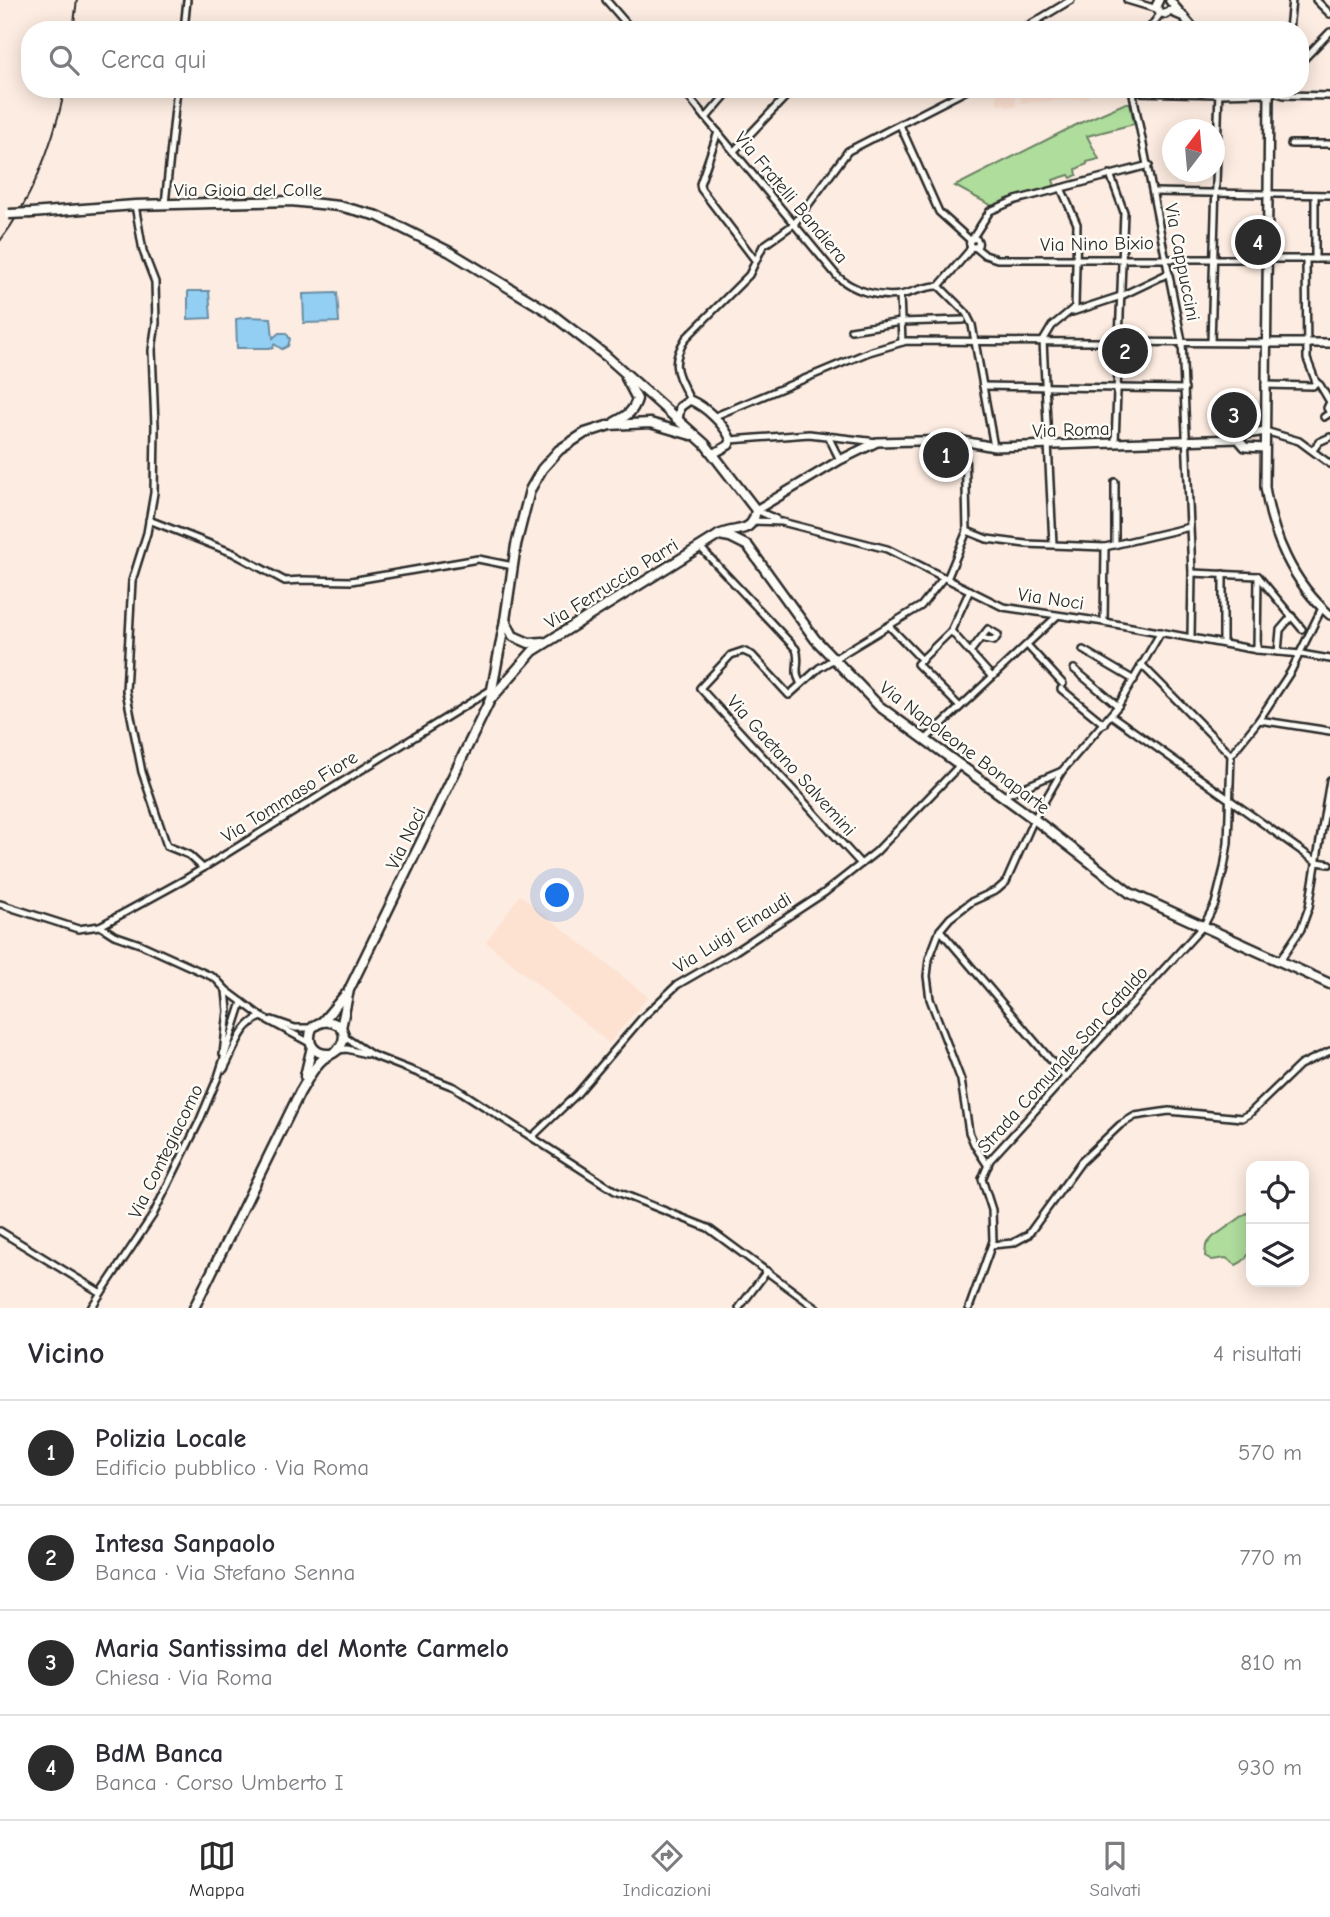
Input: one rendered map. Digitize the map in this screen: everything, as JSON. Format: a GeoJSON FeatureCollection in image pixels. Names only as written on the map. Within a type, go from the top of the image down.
{"type":"FeatureCollection","features":[{"type":"Feature","properties":{"kind":"main road","name":"Via Gioia del Colle"},"geometry":{"type":"LineString","coordinates":[[5,215],[135,205],[291,201],[339,206],[379,216],[450,252],[549,312],[621,370]]}},
{"type":"Feature","properties":{"kind":"main road"},"geometry":{"type":"LineString","coordinates":[[621,370],[700,439],[756,510],[746,538],[748,546]]}},
{"type":"Feature","properties":{"kind":"main road"},"geometry":{"type":"LineString","coordinates":[[490,699],[513,566],[530,490],[542,469],[559,450],[585,433],[626,417],[634,409],[637,399],[621,370]]}},
{"type":"Feature","properties":{"kind":"main road"},"geometry":{"type":"LineString","coordinates":[[610,425],[650,423],[700,439]]}},
{"type":"Feature","properties":{"kind":"main road","name":"Via Ferruccio Parri"},"geometry":{"type":"LineString","coordinates":[[490,699],[533,651],[549,640],[719,535],[750,524]]}},
{"type":"Feature","properties":{"kind":"main road"},"geometry":{"type":"LineString","coordinates":[[719,535],[748,546]]}},
{"type":"Feature","properties":{"kind":"main road","name":"Via Napoleone Bonaparte"},"geometry":{"type":"LineString","coordinates":[[748,546],[815,639],[879,706],[1130,893],[1330,984]]}},
{"type":"Feature","properties":{"kind":"main road"},"geometry":{"type":"LineString","coordinates":[[505,620],[513,636],[523,641],[538,643],[549,640]]}},
{"type":"Feature","properties":{"kind":"main road","name":"Via Noci"},"geometry":{"type":"LineString","coordinates":[[342,1032],[342,1016],[349,990],[490,699]]}},
{"type":"Feature","properties":{"kind":"main road","name":"Via Noci"},"geometry":{"type":"LineString","coordinates":[[323,1021],[349,990]]}},
{"type":"Feature","properties":{"kind":"main road"},"geometry":{"type":"LineString","coordinates":[[194,1308],[300,1092],[314,1069],[342,1044],[342,1032],[331,1021],[323,1021],[313,1028],[300,1092]]}},
{"type":"Feature","properties":{"kind":"main road"},"geometry":{"type":"LineString","coordinates":[[311,1045],[318,1053],[334,1052]]}},
{"type":"Feature","properties":{"kind":"street"},"geometry":{"type":"LineString","coordinates":[[185,21],[187,0]]}},
{"type":"Feature","properties":{"kind":"street"},"geometry":{"type":"LineString","coordinates":[[606,0],[624,21]]}},
{"type":"Feature","properties":{"kind":"street"},"geometry":{"type":"LineString","coordinates":[[1036,21],[1071,0]]}},
{"type":"Feature","properties":{"kind":"street"},"geometry":{"type":"LineString","coordinates":[[1127,0],[1184,17]]}},
{"type":"Feature","properties":{"kind":"street"},"geometry":{"type":"LineString","coordinates":[[1159,0],[1162,11]]}},
{"type":"Feature","properties":{"kind":"street"},"geometry":{"type":"LineString","coordinates":[[1290,21],[1292,0]]}},
{"type":"Feature","properties":{"kind":"street"},"geometry":{"type":"LineString","coordinates":[[1316,0],[1330,14]]}},
{"type":"Feature","properties":{"kind":"street"},"geometry":{"type":"LineString","coordinates":[[1155,21],[1162,11],[1172,5],[1169,1]]}},
{"type":"Feature","properties":{"kind":"street"},"geometry":{"type":"LineString","coordinates":[[1169,1],[1187,21]]}},
{"type":"Feature","properties":{"kind":"street"},"geometry":{"type":"LineString","coordinates":[[1309,54],[1330,32]]}},
{"type":"Feature","properties":{"kind":"street"},"geometry":{"type":"LineString","coordinates":[[1309,94],[1330,96]]}},
{"type":"Feature","properties":{"kind":"street"},"geometry":{"type":"LineString","coordinates":[[165,204],[176,98]]}},
{"type":"Feature","properties":{"kind":"street","name":"Via Fratelli Bandiera"},"geometry":{"type":"LineString","coordinates":[[689,98],[848,286],[871,293],[900,295]]}},
{"type":"Feature","properties":{"kind":"street"},"geometry":{"type":"LineString","coordinates":[[706,118],[723,98]]}},
{"type":"Feature","properties":{"kind":"street"},"geometry":{"type":"LineString","coordinates":[[734,151],[784,98]]}},
{"type":"Feature","properties":{"kind":"street"},"geometry":{"type":"LineString","coordinates":[[731,440],[713,416],[690,400],[679,377],[675,360],[678,350],[686,338],[749,275],[763,246],[794,224],[848,150],[952,98]]}},
{"type":"Feature","properties":{"kind":"street","name":"Via Cappuccini"},"geometry":{"type":"LineString","coordinates":[[1134,98],[1182,341],[1192,573],[1191,637]]}},
{"type":"Feature","properties":{"kind":"street"},"geometry":{"type":"LineString","coordinates":[[1211,342],[1219,98]]}},
{"type":"Feature","properties":{"kind":"street"},"geometry":{"type":"LineString","coordinates":[[1268,98],[1265,486],[1268,506],[1292,569],[1330,615]]}},
{"type":"Feature","properties":{"kind":"street"},"geometry":{"type":"LineString","coordinates":[[900,125],[939,212],[972,243]]}},
{"type":"Feature","properties":{"kind":"street"},"geometry":{"type":"LineString","coordinates":[[718,132],[701,189],[755,260]]}},
{"type":"Feature","properties":{"kind":"street"},"geometry":{"type":"LineString","coordinates":[[1291,144],[1330,144]]}},
{"type":"Feature","properties":{"kind":"street"},"geometry":{"type":"LineString","coordinates":[[939,286],[969,251],[990,211],[1016,200],[1149,165]]}},
{"type":"Feature","properties":{"kind":"street"},"geometry":{"type":"LineString","coordinates":[[1110,174],[1124,212],[1115,443]]}},
{"type":"Feature","properties":{"kind":"street"},"geometry":{"type":"LineString","coordinates":[[1061,188],[1077,224],[1075,307],[1072,312]]}},
{"type":"Feature","properties":{"kind":"street"},"geometry":{"type":"LineString","coordinates":[[1153,192],[1330,195]]}},
{"type":"Feature","properties":{"kind":"street"},"geometry":{"type":"LineString","coordinates":[[1315,195],[1315,259]]}},
{"type":"Feature","properties":{"kind":"street"},"geometry":{"type":"LineString","coordinates":[[135,205],[143,251],[155,282],[157,303],[152,350],[154,493],[132,581],[126,691],[142,772],[167,846],[189,855],[203,868]]}},
{"type":"Feature","properties":{"kind":"street","name":"Via Nino Bixio"},"geometry":{"type":"LineString","coordinates":[[972,243],[985,255],[997,259],[1330,259]]}},
{"type":"Feature","properties":{"kind":"street"},"geometry":{"type":"LineString","coordinates":[[1307,259],[1308,365],[1315,382],[1320,385],[1329,402],[1327,408],[1330,413],[1324,417]]}},
{"type":"Feature","properties":{"kind":"street"},"geometry":{"type":"LineString","coordinates":[[1053,544],[1043,341],[1052,326],[1072,312],[1121,296],[1169,273]]}},
{"type":"Feature","properties":{"kind":"street"},"geometry":{"type":"LineString","coordinates":[[902,342],[900,295],[929,286],[939,286],[966,313],[972,325],[994,447]]}},
{"type":"Feature","properties":{"kind":"street"},"geometry":{"type":"LineString","coordinates":[[851,330],[901,321],[963,320]]}},
{"type":"Feature","properties":{"kind":"street"},"geometry":{"type":"LineString","coordinates":[[713,416],[869,352],[902,342],[1330,343]]}},
{"type":"Feature","properties":{"kind":"street"},"geometry":{"type":"LineString","coordinates":[[1265,385],[1313,386],[1315,382]]}},
{"type":"Feature","properties":{"kind":"street"},"geometry":{"type":"LineString","coordinates":[[983,386],[1185,389]]}},
{"type":"Feature","properties":{"kind":"street"},"geometry":{"type":"LineString","coordinates":[[678,420],[680,407],[690,400]]}},
{"type":"Feature","properties":{"kind":"street"},"geometry":{"type":"LineString","coordinates":[[1265,431],[1290,436],[1330,464]]}},
{"type":"Feature","properties":{"kind":"street","name":"Via Roma"},"geometry":{"type":"LineString","coordinates":[[877,442],[958,440],[994,447],[1050,446],[1238,439],[1247,434],[1265,431]]}},
{"type":"Feature","properties":{"kind":"street"},"geometry":{"type":"LineString","coordinates":[[731,440],[809,434],[877,442]]}},
{"type":"Feature","properties":{"kind":"street"},"geometry":{"type":"LineString","coordinates":[[828,436],[840,460]]}},
{"type":"Feature","properties":{"kind":"street"},"geometry":{"type":"LineString","coordinates":[[1313,450],[1319,442],[1330,437]]}},
{"type":"Feature","properties":{"kind":"street"},"geometry":{"type":"LineString","coordinates":[[1238,439],[1245,447],[1265,449]]}},
{"type":"Feature","properties":{"kind":"street"},"geometry":{"type":"LineString","coordinates":[[713,454],[729,445],[731,440]]}},
{"type":"Feature","properties":{"kind":"street"},"geometry":{"type":"LineString","coordinates":[[756,510],[840,460],[877,442]]}},
{"type":"Feature","properties":{"kind":"street"},"geometry":{"type":"LineString","coordinates":[[700,547],[796,649],[800,658],[796,673],[800,682],[921,607],[945,578],[967,531],[965,442]]}},
{"type":"Feature","properties":{"kind":"street"},"geometry":{"type":"LineString","coordinates":[[1115,482],[1115,545]]}},
{"type":"Feature","properties":{"kind":"street","name":"Via Noci"},"geometry":{"type":"LineString","coordinates":[[756,510],[782,522],[887,549],[1003,607],[1257,650],[1330,659]]}},
{"type":"Feature","properties":{"kind":"street"},"geometry":{"type":"LineString","coordinates":[[149,520],[233,553],[285,581],[351,582],[478,559],[513,566]]}},
{"type":"Feature","properties":{"kind":"street","name":"Via Noci"},"geometry":{"type":"LineString","coordinates":[[750,524],[782,522]]}},
{"type":"Feature","properties":{"kind":"street"},"geometry":{"type":"LineString","coordinates":[[967,531],[987,539],[1105,547],[1190,527]]}},
{"type":"Feature","properties":{"kind":"street"},"geometry":{"type":"LineString","coordinates":[[1104,622],[1105,547]]}},
{"type":"Feature","properties":{"kind":"street"},"geometry":{"type":"LineString","coordinates":[[1192,573],[1258,576],[1302,629]]}},
{"type":"Feature","properties":{"kind":"street"},"geometry":{"type":"LineString","coordinates":[[1223,574],[1223,643]]}},
{"type":"Feature","properties":{"kind":"street"},"geometry":{"type":"LineString","coordinates":[[1257,650],[1258,576]]}},
{"type":"Feature","properties":{"kind":"street"},"geometry":{"type":"LineString","coordinates":[[919,662],[951,631],[970,590]]}},
{"type":"Feature","properties":{"kind":"street"},"geometry":{"type":"LineString","coordinates":[[1141,664],[1231,755],[1259,720],[1301,654],[1322,608]]}},
{"type":"Feature","properties":{"kind":"street"},"geometry":{"type":"LineString","coordinates":[[925,740],[1057,616]]}},
{"type":"Feature","properties":{"kind":"street"},"geometry":{"type":"LineString","coordinates":[[1278,652],[1280,630],[1292,616]]}},
{"type":"Feature","properties":{"kind":"street"},"geometry":{"type":"LineString","coordinates":[[889,626],[960,707]]}},
{"type":"Feature","properties":{"kind":"street"},"geometry":{"type":"LineString","coordinates":[[951,631],[992,677]]}},
{"type":"Feature","properties":{"kind":"street"},"geometry":{"type":"LineString","coordinates":[[988,1166],[969,1132],[961,1080],[930,999],[927,976],[929,958],[940,930],[960,909],[997,890],[1006,881],[1034,819],[1062,771],[1118,706],[1161,632]]}},
{"type":"Feature","properties":{"kind":"street"},"geometry":{"type":"LineString","coordinates":[[970,652],[981,638]]}},
{"type":"Feature","properties":{"kind":"street"},"geometry":{"type":"LineString","coordinates":[[1027,645],[1062,687],[1104,724]]}},
{"type":"Feature","properties":{"kind":"street"},"geometry":{"type":"LineString","coordinates":[[1083,650],[1134,680]]}},
{"type":"Feature","properties":{"kind":"street","name":"Via Gaetano Salvemini"},"geometry":{"type":"LineString","coordinates":[[800,682],[789,695],[752,655],[743,651],[731,655],[700,688],[861,864]]}},
{"type":"Feature","properties":{"kind":"street"},"geometry":{"type":"LineString","coordinates":[[1074,669],[1118,706]]}},
{"type":"Feature","properties":{"kind":"street","name":"Via Tommaso Fiore"},"geometry":{"type":"LineString","coordinates":[[100,926],[203,868],[492,689]]}},
{"type":"Feature","properties":{"kind":"street"},"geometry":{"type":"LineString","coordinates":[[1111,715],[1317,862],[1330,864]]}},
{"type":"Feature","properties":{"kind":"street"},"geometry":{"type":"LineString","coordinates":[[1259,720],[1330,731]]}},
{"type":"Feature","properties":{"kind":"street","name":"Strada Comunale San Cataldo"},"geometry":{"type":"LineString","coordinates":[[969,1308],[992,1245],[992,1210],[982,1179],[990,1160],[1203,925],[1215,904],[1224,868],[1231,755]]}},
{"type":"Feature","properties":{"kind":"street","name":"Via Luigi Einaudi"},"geometry":{"type":"LineString","coordinates":[[532,1137],[577,1094],[642,1018],[677,985],[734,953],[861,864],[876,852],[959,766]]}},
{"type":"Feature","properties":{"kind":"street"},"geometry":{"type":"LineString","coordinates":[[1002,796],[1062,771]]}},
{"type":"Feature","properties":{"kind":"street"},"geometry":{"type":"LineString","coordinates":[[1279,962],[1301,929],[1310,907],[1330,780]]}},
{"type":"Feature","properties":{"kind":"street"},"geometry":{"type":"LineString","coordinates":[[0,904],[78,929],[100,926],[114,935],[215,978],[226,990],[262,1017],[311,1045]]}},
{"type":"Feature","properties":{"kind":"street"},"geometry":{"type":"LineString","coordinates":[[940,930],[1065,1077]]}},
{"type":"Feature","properties":{"kind":"street","name":"Via Contegiacomo"},"geometry":{"type":"LineString","coordinates":[[218,1077],[227,1025],[226,990]]}},
{"type":"Feature","properties":{"kind":"street","name":"Via Contegiacomo"},"geometry":{"type":"LineString","coordinates":[[91,1308],[153,1215],[199,1122],[218,1077],[242,1002]]}},
{"type":"Feature","properties":{"kind":"street"},"geometry":{"type":"LineString","coordinates":[[262,1017],[295,1028],[313,1028]]}},
{"type":"Feature","properties":{"kind":"street","name":"Via Contegiacomo"},"geometry":{"type":"LineString","coordinates":[[218,1077],[246,1027],[254,1019],[262,1017]]}},
{"type":"Feature","properties":{"kind":"street"},"geometry":{"type":"LineString","coordinates":[[342,1032],[372,1055]]}},
{"type":"Feature","properties":{"kind":"street"},"geometry":{"type":"LineString","coordinates":[[334,1052],[347,1049],[372,1055],[454,1087],[615,1191],[708,1228],[816,1308]]}},
{"type":"Feature","properties":{"kind":"street"},"geometry":{"type":"LineString","coordinates":[[992,1245],[1013,1243],[1028,1235],[1081,1162],[1120,1125],[1135,1116],[1169,1111],[1242,1118],[1300,1065],[1330,1051]]}},
{"type":"Feature","properties":{"kind":"street"},"geometry":{"type":"LineString","coordinates":[[0,1231],[101,1293]]}},
{"type":"Feature","properties":{"kind":"street"},"geometry":{"type":"LineString","coordinates":[[739,1308],[767,1271]]}},
{"type":"Feature","properties":{"kind":"shaded area"},"geometry":{"type":"Polygon","coordinates":[[[997,98],[1015,98],[1016,106],[997,105],[997,98]]]}},
{"type":"Feature","properties":{"kind":"shaded area"},"geometry":{"type":"Polygon","coordinates":[[[1021,98],[1088,98],[1088,99],[1021,103],[1021,98]]]}},
{"type":"Feature","properties":{"kind":"shaded area"},"geometry":{"type":"Polygon","coordinates":[[[520,895],[648,997],[609,1043],[486,942],[520,895]]]}},
{"type":"Feature","properties":{"kind":"green space"},"geometry":{"type":"Polygon","coordinates":[[[1130,103],[1134,124],[1087,136],[1099,159],[1076,169],[1077,175],[1071,178],[1069,175],[1053,180],[1055,186],[1007,199],[994,207],[955,186],[1080,123],[1130,103]]]}},
{"type":"Feature","properties":{"kind":"green space"},"geometry":{"type":"Polygon","coordinates":[[[1246,1214],[1246,1258],[1243,1261],[1236,1265],[1226,1258],[1212,1260],[1205,1256],[1206,1245],[1246,1214]]]}},
{"type":"Feature","properties":{"kind":"water"},"geometry":{"type":"Polygon","coordinates":[[[188,291],[209,291],[211,318],[188,319],[188,291]]]}},
{"type":"Feature","properties":{"kind":"water"},"geometry":{"type":"Polygon","coordinates":[[[337,293],[339,322],[304,323],[303,294],[337,293]]]}},
{"type":"Feature","properties":{"kind":"water"},"geometry":{"type":"Polygon","coordinates":[[[271,318],[273,338],[279,333],[286,333],[290,339],[288,346],[282,349],[274,344],[273,348],[237,348],[236,319],[271,318]]]}},
{"type":"Feature","properties":{"kind":"railway"},"geometry":{"type":"LineString","coordinates":[[74,21],[77,0]]}},
{"type":"Feature","properties":{"kind":"railway"},"geometry":{"type":"LineString","coordinates":[[0,241],[32,188],[63,98]]}},
{"type":"Feature","properties":{"kind":"place","name":"BdM Banca"},"geometry":{"type":"Point","coordinates":[1258,242]}},
{"type":"Feature","properties":{"kind":"place","name":"Intesa Sanpaolo"},"geometry":{"type":"Point","coordinates":[1125,351]}},
{"type":"Feature","properties":{"kind":"place","name":"Maria Santissima del Monte Carmelo"},"geometry":{"type":"Point","coordinates":[1234,415]}},
{"type":"Feature","properties":{"kind":"place","name":"Polizia Locale"},"geometry":{"type":"Point","coordinates":[946,455]}}]}
